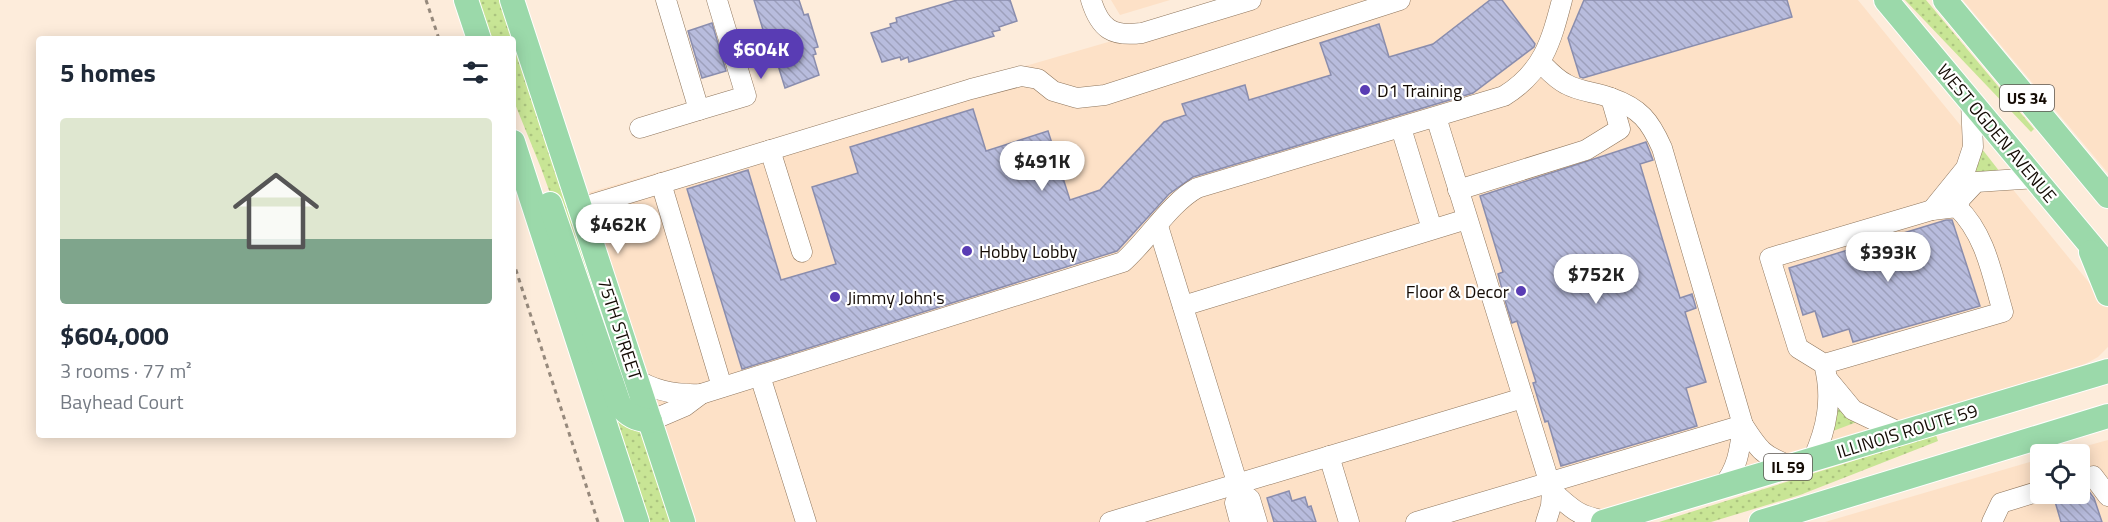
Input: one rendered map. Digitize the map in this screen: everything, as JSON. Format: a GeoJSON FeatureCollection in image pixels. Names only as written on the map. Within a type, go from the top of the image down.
{"type":"FeatureCollection","features":[{"type":"Feature","properties":{"kind":"main road"},"geometry":{"type":"LineString","coordinates":[[466,0],[478,36]]}},
{"type":"Feature","properties":{"kind":"main road","name":"75TH STREET"},"geometry":{"type":"LineString","coordinates":[[512,0],[683,522]]}},
{"type":"Feature","properties":{"kind":"main road","name":"WEST OGDEN AVENUE"},"geometry":{"type":"LineString","coordinates":[[1886,0],[2108,266]]}},
{"type":"Feature","properties":{"kind":"main road","name":"US 34"},"geometry":{"type":"LineString","coordinates":[[1945,0],[2108,196]]}},
{"type":"Feature","properties":{"kind":"main road"},"geometry":{"type":"LineString","coordinates":[[516,151],[550,202],[619,404],[627,415],[650,421]]}},
{"type":"Feature","properties":{"kind":"main road"},"geometry":{"type":"LineString","coordinates":[[516,151],[637,522]]}},
{"type":"Feature","properties":{"kind":"main road"},"geometry":{"type":"LineString","coordinates":[[2087,241],[2108,294]]}},
{"type":"Feature","properties":{"kind":"main road"},"geometry":{"type":"LineString","coordinates":[[2083,378],[2108,358]]}},
{"type":"Feature","properties":{"kind":"main road","name":"ILLINOIS ROUTE 59"},"geometry":{"type":"LineString","coordinates":[[1605,521],[2108,371]]}},
{"type":"Feature","properties":{"kind":"main road","name":"IL 59"},"geometry":{"type":"LineString","coordinates":[[1761,522],[2108,416]]}},
{"type":"Feature","properties":{"kind":"street"},"geometry":{"type":"LineString","coordinates":[[666,0],[699,110]]}},
{"type":"Feature","properties":{"kind":"street"},"geometry":{"type":"LineString","coordinates":[[640,128],[746,96],[717,0]]}},
{"type":"Feature","properties":{"kind":"street"},"geometry":{"type":"LineString","coordinates":[[1091,0],[1100,22],[1113,33],[1130,35],[1251,0]]}},
{"type":"Feature","properties":{"kind":"street"},"geometry":{"type":"LineString","coordinates":[[580,208],[1021,76],[1038,79],[1053,91],[1077,98],[1105,95],[1400,0]]}},
{"type":"Feature","properties":{"kind":"street"},"geometry":{"type":"LineString","coordinates":[[636,379],[648,387],[664,391],[683,395],[701,394],[1124,262],[1186,194],[1197,188],[1504,96],[1520,86],[1541,63],[1550,45],[1562,0]]}},
{"type":"Feature","properties":{"kind":"street"},"geometry":{"type":"LineString","coordinates":[[1541,63],[1567,85],[1611,98],[1636,110],[1653,127],[1662,148],[1743,425],[1762,452],[1772,460],[1802,463],[1827,426],[1827,372]]}},
{"type":"Feature","properties":{"kind":"street"},"geometry":{"type":"LineString","coordinates":[[1458,189],[1586,150],[1620,129],[1611,98]]}},
{"type":"Feature","properties":{"kind":"street"},"geometry":{"type":"LineString","coordinates":[[1932,210],[1966,168],[1973,147],[1971,102]]}},
{"type":"Feature","properties":{"kind":"street"},"geometry":{"type":"LineString","coordinates":[[1436,117],[1551,487],[1551,506],[1546,522]]}},
{"type":"Feature","properties":{"kind":"street"},"geometry":{"type":"LineString","coordinates":[[1401,128],[1432,229]]}},
{"type":"Feature","properties":{"kind":"street"},"geometry":{"type":"LineString","coordinates":[[770,150],[802,252]]}},
{"type":"Feature","properties":{"kind":"street"},"geometry":{"type":"LineString","coordinates":[[1957,207],[1961,198],[1976,182],[2036,178]]}},
{"type":"Feature","properties":{"kind":"street"},"geometry":{"type":"LineString","coordinates":[[660,183],[722,387]]}},
{"type":"Feature","properties":{"kind":"street"},"geometry":{"type":"LineString","coordinates":[[1827,372],[2003,312],[1983,243],[1969,218],[1957,207],[1932,210],[1770,258],[1798,348],[1827,372],[1853,410],[1901,433]]}},
{"type":"Feature","properties":{"kind":"street"},"geometry":{"type":"LineString","coordinates":[[1183,306],[1467,219]]}},
{"type":"Feature","properties":{"kind":"street"},"geometry":{"type":"LineString","coordinates":[[1158,226],[1239,488],[1250,499],[1257,522]]}},
{"type":"Feature","properties":{"kind":"street"},"geometry":{"type":"LineString","coordinates":[[760,376],[806,522]]}},
{"type":"Feature","properties":{"kind":"street"},"geometry":{"type":"LineString","coordinates":[[650,421],[685,406],[701,394]]}},
{"type":"Feature","properties":{"kind":"street"},"geometry":{"type":"LineString","coordinates":[[1110,522],[1239,488],[1329,456],[1523,398]]}},
{"type":"Feature","properties":{"kind":"street"},"geometry":{"type":"LineString","coordinates":[[1416,522],[1551,487],[1743,425]]}},
{"type":"Feature","properties":{"kind":"street"},"geometry":{"type":"LineString","coordinates":[[1722,487],[1730,478],[1738,459],[1743,425]]}},
{"type":"Feature","properties":{"kind":"street"},"geometry":{"type":"LineString","coordinates":[[1329,456],[1349,522]]}},
{"type":"Feature","properties":{"kind":"street"},"geometry":{"type":"LineString","coordinates":[[2090,477],[2093,476],[2108,496]]}},
{"type":"Feature","properties":{"kind":"street"},"geometry":{"type":"LineString","coordinates":[[1551,487],[1575,512],[1585,517],[1605,521]]}},
{"type":"Feature","properties":{"kind":"street"},"geometry":{"type":"LineString","coordinates":[[1239,488],[1235,503],[1240,522]]}},
{"type":"Feature","properties":{"kind":"street"},"geometry":{"type":"LineString","coordinates":[[1992,522],[2001,503],[2030,494]]}},
{"type":"Feature","properties":{"kind":"path"},"geometry":{"type":"LineString","coordinates":[[426,0],[438,36]]}},
{"type":"Feature","properties":{"kind":"path"},"geometry":{"type":"LineString","coordinates":[[516,270],[598,522]]}},
{"type":"Feature","properties":{"kind":"shaded area"},"geometry":{"type":"Polygon","coordinates":[[[1111,0],[1170,0],[1120,15],[1111,0]]]}},
{"type":"Feature","properties":{"kind":"shaded area"},"geometry":{"type":"Polygon","coordinates":[[[1253,0],[1858,0],[2105,302],[2108,308],[2108,347],[2098,357],[2085,364],[1570,522],[693,522],[587,193],[1253,0]]]}},
{"type":"Feature","properties":{"kind":"shaded area"},"geometry":{"type":"Polygon","coordinates":[[[1963,0],[2108,0],[2108,173],[1963,0]]]}},
{"type":"Feature","properties":{"kind":"shaded area"},"geometry":{"type":"Polygon","coordinates":[[[2108,440],[2108,522],[1825,522],[2030,462],[2030,504],[2090,504],[2090,445],[2108,440]]]}},
{"type":"Feature","properties":{"kind":"green space"},"geometry":{"type":"Polygon","coordinates":[[[475,0],[504,0],[516,36],[487,36],[475,0]]]}},
{"type":"Feature","properties":{"kind":"green space"},"geometry":{"type":"Polygon","coordinates":[[[1905,0],[1926,0],[2034,129],[2031,132],[1905,0]]]}},
{"type":"Feature","properties":{"kind":"green space"},"geometry":{"type":"Polygon","coordinates":[[[516,37],[635,400],[626,404],[541,168],[516,106],[516,37]]]}},
{"type":"Feature","properties":{"kind":"green space"},"geometry":{"type":"Polygon","coordinates":[[[1982,149],[2000,172],[1969,175],[1982,149]]]}},
{"type":"Feature","properties":{"kind":"green space"},"geometry":{"type":"Polygon","coordinates":[[[601,379],[643,427],[673,522],[647,522],[601,379]]]}},
{"type":"Feature","properties":{"kind":"green space"},"geometry":{"type":"Polygon","coordinates":[[[1833,398],[1857,422],[1833,431],[1833,398]]]}},
{"type":"Feature","properties":{"kind":"green space"},"geometry":{"type":"Polygon","coordinates":[[[1936,435],[1938,441],[1800,495],[1711,522],[1659,522],[1936,435]]]}},
{"type":"Feature","properties":{"kind":"building"},"geometry":{"type":"Polygon","coordinates":[[[754,0],[799,0],[804,15],[808,14],[818,47],[814,48],[816,54],[813,55],[819,75],[785,88],[777,62],[773,63],[754,0]]]}},
{"type":"Feature","properties":{"kind":"building"},"geometry":{"type":"Polygon","coordinates":[[[957,0],[1010,0],[1017,21],[999,27],[1000,30],[992,32],[994,36],[909,62],[908,57],[901,60],[900,57],[882,62],[871,33],[891,27],[890,24],[897,22],[896,18],[957,0]]]}},
{"type":"Feature","properties":{"kind":"building"},"geometry":{"type":"Polygon","coordinates":[[[1490,0],[1502,0],[1535,44],[1473,93],[1193,177],[1169,194],[1117,251],[742,369],[687,189],[748,170],[781,280],[836,264],[812,187],[858,173],[850,147],[973,109],[986,151],[1048,131],[1070,200],[1100,190],[1164,122],[1186,115],[1182,104],[1245,85],[1249,100],[1331,75],[1320,43],[1379,24],[1389,57],[1433,44],[1490,0]]]}},
{"type":"Feature","properties":{"kind":"building"},"geometry":{"type":"Polygon","coordinates":[[[1584,0],[1787,0],[1792,17],[1583,78],[1580,77],[1568,38],[1584,0]]]}},
{"type":"Feature","properties":{"kind":"building"},"geometry":{"type":"Polygon","coordinates":[[[712,23],[726,71],[702,78],[688,31],[712,23]]]}},
{"type":"Feature","properties":{"kind":"building"},"geometry":{"type":"Polygon","coordinates":[[[1646,142],[1653,160],[1640,164],[1680,298],[1692,294],[1696,308],[1685,312],[1706,382],[1686,388],[1697,426],[1561,466],[1548,421],[1545,422],[1533,383],[1536,382],[1517,321],[1512,323],[1504,297],[1498,274],[1503,272],[1480,196],[1646,142]]]}},
{"type":"Feature","properties":{"kind":"building"},"geometry":{"type":"Polygon","coordinates":[[[1952,220],[1980,306],[1853,342],[1849,329],[1823,337],[1815,311],[1803,315],[1789,268],[1952,220]]]}},
{"type":"Feature","properties":{"kind":"building"},"geometry":{"type":"Polygon","coordinates":[[[1289,491],[1292,501],[1305,497],[1308,507],[1311,506],[1316,522],[1274,522],[1267,498],[1289,491]]]}},
{"type":"Feature","properties":{"kind":"building"},"geometry":{"type":"Polygon","coordinates":[[[2090,493],[2102,522],[2061,522],[2056,504],[2090,504],[2090,493]]]}},
{"type":"Feature","properties":{"kind":"place","name":"D1 Training"},"geometry":{"type":"Point","coordinates":[1365,90]}},
{"type":"Feature","properties":{"kind":"place","name":"Hobby Lobby"},"geometry":{"type":"Point","coordinates":[967,251]}},
{"type":"Feature","properties":{"kind":"place","name":"Floor & Decor"},"geometry":{"type":"Point","coordinates":[1521,291]}},
{"type":"Feature","properties":{"kind":"place","name":"Jimmy John's"},"geometry":{"type":"Point","coordinates":[835,297]}}]}
